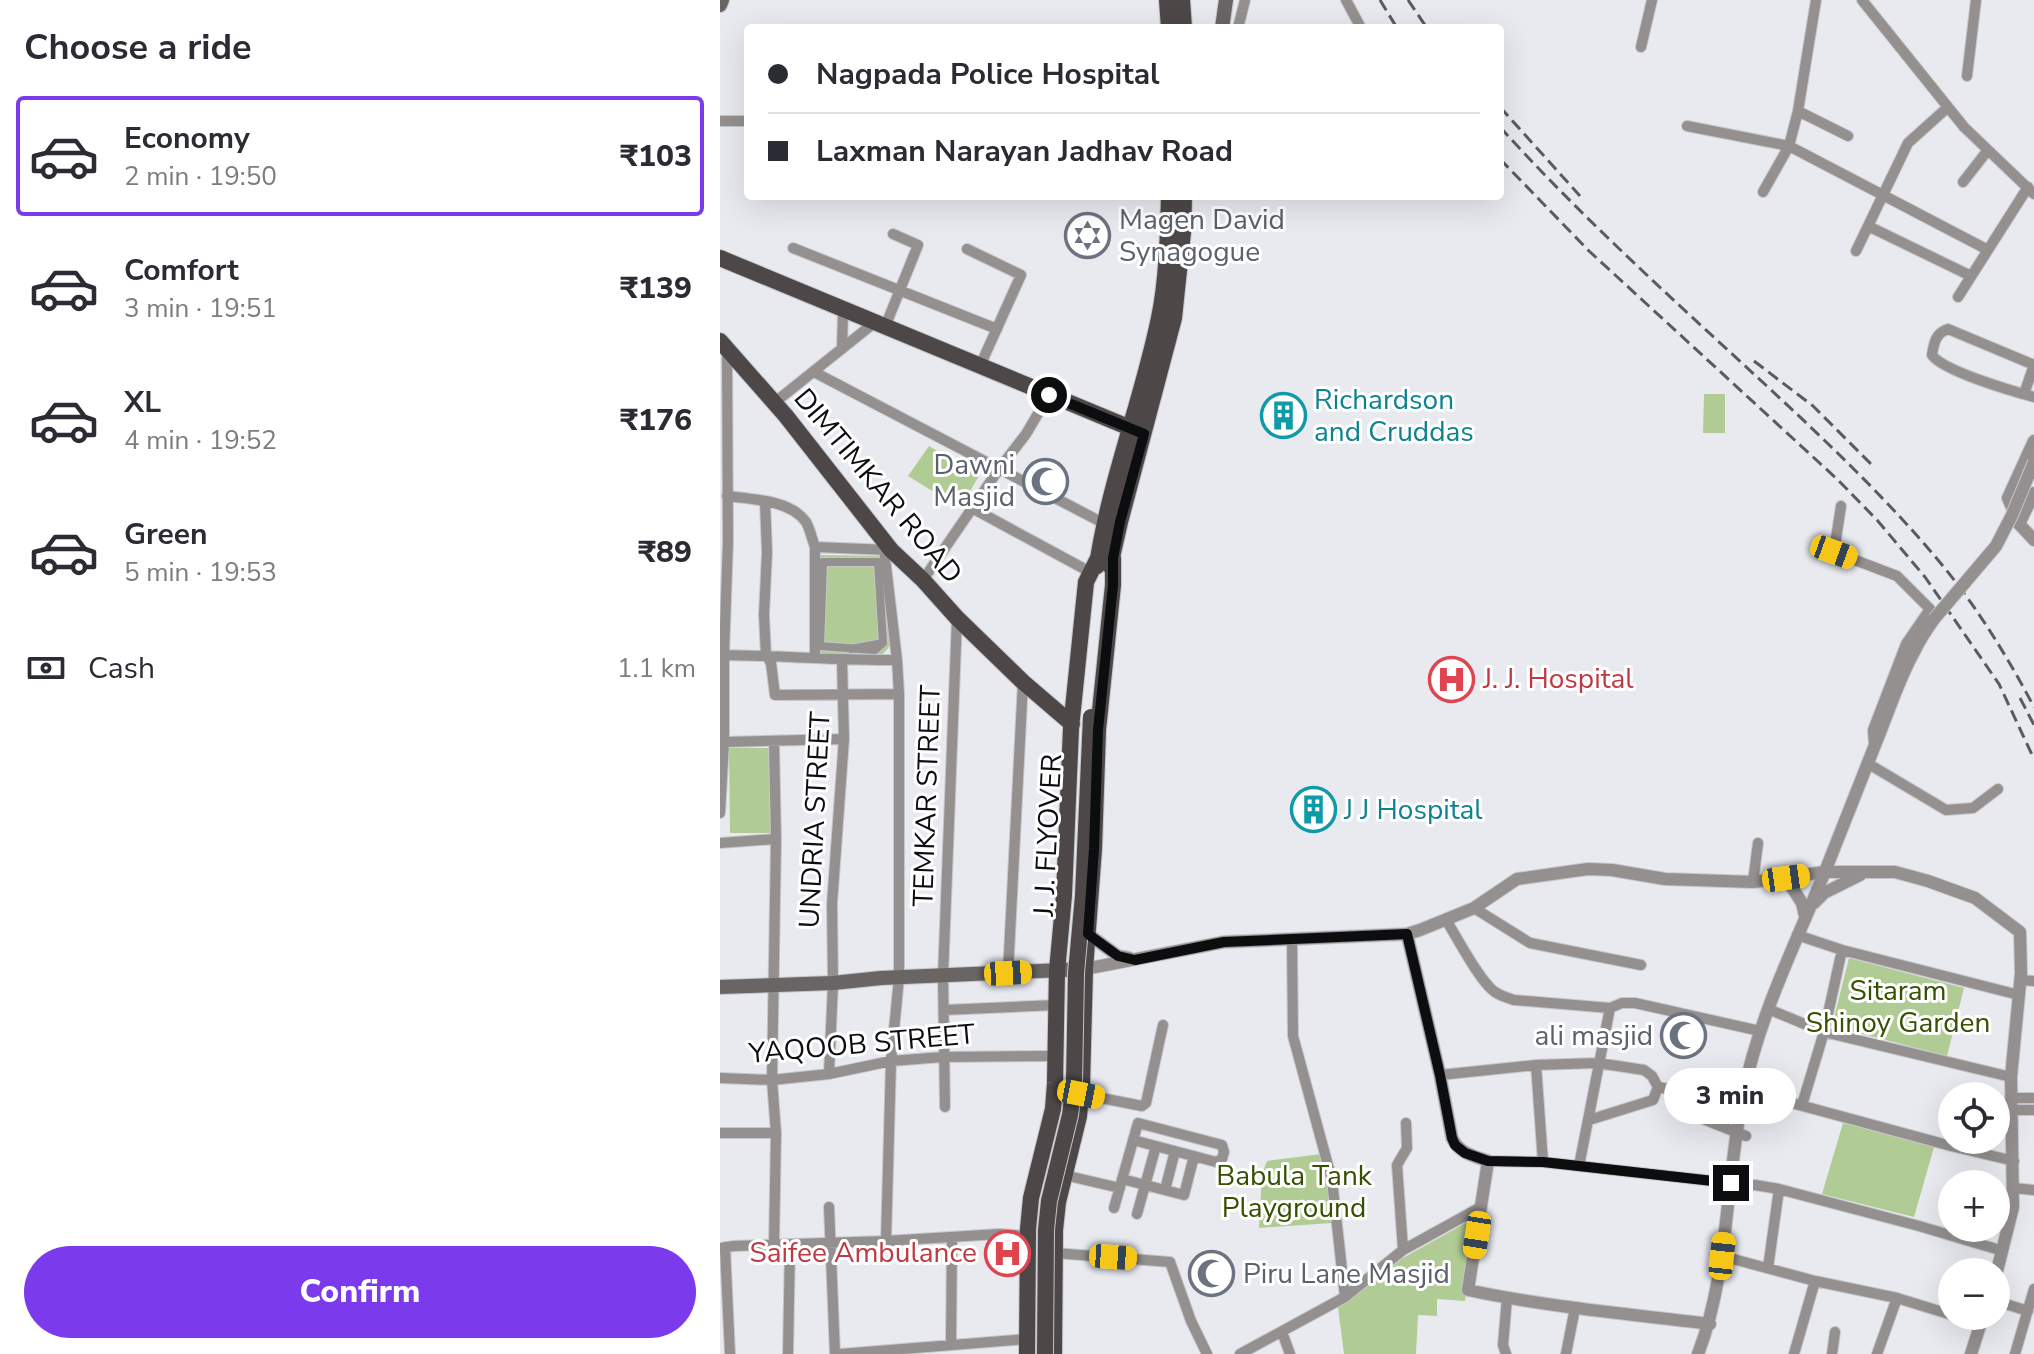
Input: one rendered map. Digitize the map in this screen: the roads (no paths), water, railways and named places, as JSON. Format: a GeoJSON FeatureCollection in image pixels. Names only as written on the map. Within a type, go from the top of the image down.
{"type":"FeatureCollection","features":[{"type":"Feature","properties":{"kind":"main road"},"geometry":{"type":"LineString","coordinates":[[1167,0],[1180,24]]}},
{"type":"Feature","properties":{"kind":"main road"},"geometry":{"type":"LineString","coordinates":[[1182,0],[1182,24]]}},
{"type":"Feature","properties":{"kind":"main road"},"geometry":{"type":"LineString","coordinates":[[1220,24],[1226,0]]}},
{"type":"Feature","properties":{"kind":"main road"},"geometry":{"type":"LineString","coordinates":[[1045,1354],[1049,1201],[1070,1115],[1074,1084],[1076,973],[1083,896],[1081,720],[1086,582],[1090,572],[1106,557],[1120,522],[1160,316],[1169,200]]}},
{"type":"Feature","properties":{"kind":"main road"},"geometry":{"type":"LineString","coordinates":[[1054,1354],[1055,1230],[1081,1094],[1098,730],[1113,585],[1106,557],[1105,524],[1174,318],[1184,200]]}},
{"type":"Feature","properties":{"kind":"main road"},"geometry":{"type":"LineString","coordinates":[[720,258],[1137,431]]}},
{"type":"Feature","properties":{"kind":"main road","name":"DIMTIMKAR ROAD"},"geometry":{"type":"LineString","coordinates":[[724,346],[774,403],[888,550],[923,580],[1023,682],[1081,720]]}},
{"type":"Feature","properties":{"kind":"main road","name":"J. J. FLYOVER"},"geometry":{"type":"LineString","coordinates":[[1036,1354],[1040,1199],[1061,1113],[1064,1084],[1066,973],[1081,720],[1106,557]]}},
{"type":"Feature","properties":{"kind":"main road"},"geometry":{"type":"LineString","coordinates":[[1027,1346],[1031,1198],[1053,1109],[1057,971],[1081,720]]}},
{"type":"Feature","properties":{"kind":"main road"},"geometry":{"type":"LineString","coordinates":[[720,987],[1085,969]]}},
{"type":"Feature","properties":{"kind":"street"},"geometry":{"type":"LineString","coordinates":[[1239,24],[1245,0]]}},
{"type":"Feature","properties":{"kind":"street"},"geometry":{"type":"LineString","coordinates":[[1346,0],[1359,24]]}},
{"type":"Feature","properties":{"kind":"street"},"geometry":{"type":"LineString","coordinates":[[1641,47],[1652,0]]}},
{"type":"Feature","properties":{"kind":"street"},"geometry":{"type":"LineString","coordinates":[[1763,192],[1789,146],[1798,111],[1816,0]]}},
{"type":"Feature","properties":{"kind":"street"},"geometry":{"type":"LineString","coordinates":[[1862,0],[1964,127],[2031,190],[1958,297]]}},
{"type":"Feature","properties":{"kind":"street"},"geometry":{"type":"LineString","coordinates":[[1967,76],[1976,0]]}},
{"type":"Feature","properties":{"kind":"street"},"geometry":{"type":"LineString","coordinates":[[1856,251],[1908,143],[1948,107]]}},
{"type":"Feature","properties":{"kind":"street"},"geometry":{"type":"LineString","coordinates":[[1798,111],[1848,136]]}},
{"type":"Feature","properties":{"kind":"street"},"geometry":{"type":"LineString","coordinates":[[720,121],[744,121]]}},
{"type":"Feature","properties":{"kind":"street"},"geometry":{"type":"LineString","coordinates":[[1687,126],[1789,146],[1988,250]]}},
{"type":"Feature","properties":{"kind":"street"},"geometry":{"type":"LineString","coordinates":[[1963,182],[1988,150]]}},
{"type":"Feature","properties":{"kind":"street"},"geometry":{"type":"LineString","coordinates":[[1868,226],[1971,276]]}},
{"type":"Feature","properties":{"kind":"street"},"geometry":{"type":"LineString","coordinates":[[774,403],[842,349],[880,325],[900,291],[918,245],[893,234]]}},
{"type":"Feature","properties":{"kind":"street"},"geometry":{"type":"LineString","coordinates":[[793,248],[997,329]]}},
{"type":"Feature","properties":{"kind":"street"},"geometry":{"type":"LineString","coordinates":[[967,249],[1021,275],[980,366]]}},
{"type":"Feature","properties":{"kind":"street"},"geometry":{"type":"LineString","coordinates":[[842,349],[843,311]]}},
{"type":"Feature","properties":{"kind":"street"},"geometry":{"type":"LineString","coordinates":[[1948,329],[2034,365],[2029,396],[1937,362],[1932,355],[1933,344],[1938,334],[1948,329]]}},
{"type":"Feature","properties":{"kind":"street"},"geometry":{"type":"LineString","coordinates":[[720,813],[724,742],[724,541],[727,496],[724,346]]}},
{"type":"Feature","properties":{"kind":"street"},"geometry":{"type":"LineString","coordinates":[[814,372],[1105,524]]}},
{"type":"Feature","properties":{"kind":"street"},"geometry":{"type":"LineString","coordinates":[[923,580],[1026,434],[1049,395]]}},
{"type":"Feature","properties":{"kind":"street"},"geometry":{"type":"LineString","coordinates":[[2034,441],[2008,498],[2019,524],[2034,540]]}},
{"type":"Feature","properties":{"kind":"street"},"geometry":{"type":"LineString","coordinates":[[1698,1354],[1710,1324],[1722,1256],[1730,1185],[1741,1134],[1744,1090],[1768,1009],[1914,650],[1934,619],[1996,546],[2034,462]]}},
{"type":"Feature","properties":{"kind":"street"},"geometry":{"type":"LineString","coordinates":[[2019,524],[2034,493]]}},
{"type":"Feature","properties":{"kind":"street"},"geometry":{"type":"LineString","coordinates":[[727,496],[765,501],[796,511],[807,524],[815,547],[815,656]]}},
{"type":"Feature","properties":{"kind":"street"},"geometry":{"type":"LineString","coordinates":[[765,501],[766,655],[771,663],[775,695],[899,694]]}},
{"type":"Feature","properties":{"kind":"street"},"geometry":{"type":"LineString","coordinates":[[1841,506],[1834,552],[1897,576],[1930,609],[1906,644],[1884,697],[1873,730],[1874,748]]}},
{"type":"Feature","properties":{"kind":"street"},"geometry":{"type":"LineString","coordinates":[[972,508],[1090,572]]}},
{"type":"Feature","properties":{"kind":"street"},"geometry":{"type":"LineString","coordinates":[[815,547],[888,550],[899,694],[899,978],[891,1061],[886,1241]]}},
{"type":"Feature","properties":{"kind":"street"},"geometry":{"type":"LineString","coordinates":[[823,562],[878,562],[883,643],[875,650],[851,649],[820,646],[823,562]]}},
{"type":"Feature","properties":{"kind":"street","name":"TEMKAR STREET"},"geometry":{"type":"LineString","coordinates":[[945,1107],[943,976],[957,618]]}},
{"type":"Feature","properties":{"kind":"street"},"geometry":{"type":"LineString","coordinates":[[724,655],[897,660]]}},
{"type":"Feature","properties":{"kind":"street","name":"UNDRIA STREET"},"geometry":{"type":"LineString","coordinates":[[829,1074],[832,904],[844,739],[842,660]]}},
{"type":"Feature","properties":{"kind":"street"},"geometry":{"type":"LineString","coordinates":[[1008,973],[1023,682]]}},
{"type":"Feature","properties":{"kind":"street"},"geometry":{"type":"LineString","coordinates":[[724,742],[844,739]]}},
{"type":"Feature","properties":{"kind":"street"},"geometry":{"type":"LineString","coordinates":[[774,742],[774,1245]]}},
{"type":"Feature","properties":{"kind":"street"},"geometry":{"type":"LineString","coordinates":[[1867,763],[1946,810],[1973,808],[1998,789]]}},
{"type":"Feature","properties":{"kind":"street"},"geometry":{"type":"LineString","coordinates":[[720,843],[776,839]]}},
{"type":"Feature","properties":{"kind":"street"},"geometry":{"type":"LineString","coordinates":[[1753,882],[1758,843]]}},
{"type":"Feature","properties":{"kind":"street"},"geometry":{"type":"LineString","coordinates":[[1085,969],[1224,942],[1407,934],[1474,908],[1517,879],[1588,869],[1665,879],[1753,882],[1824,872],[1895,872],[1928,881],[1975,898],[2020,932],[2027,980],[2019,995],[2011,1077],[2013,1207],[2001,1258]]}},
{"type":"Feature","properties":{"kind":"street"},"geometry":{"type":"LineString","coordinates":[[1807,912],[1824,893],[1867,872]]}},
{"type":"Feature","properties":{"kind":"street"},"geometry":{"type":"LineString","coordinates":[[1786,878],[1807,912]]}},
{"type":"Feature","properties":{"kind":"street"},"geometry":{"type":"LineString","coordinates":[[1474,908],[1530,943],[1641,965]]}},
{"type":"Feature","properties":{"kind":"street"},"geometry":{"type":"LineString","coordinates":[[1446,920],[1484,981],[1493,991],[1514,1000],[1610,1008],[1622,1003],[1635,1003],[1760,1031]]}},
{"type":"Feature","properties":{"kind":"street"},"geometry":{"type":"LineString","coordinates":[[1088,934],[1118,956],[1135,960]]}},
{"type":"Feature","properties":{"kind":"street"},"geometry":{"type":"LineString","coordinates":[[1407,934],[1452,1138],[1465,1153],[1488,1161],[1543,1162],[1779,1189],[2003,1251]]}},
{"type":"Feature","properties":{"kind":"street"},"geometry":{"type":"LineString","coordinates":[[1797,935],[1842,950],[2019,995]]}},
{"type":"Feature","properties":{"kind":"street"},"geometry":{"type":"LineString","coordinates":[[1292,940],[1293,1036],[1332,1180],[1345,1297]]}},
{"type":"Feature","properties":{"kind":"street"},"geometry":{"type":"LineString","coordinates":[[1802,1105],[1824,1032],[1842,950]]}},
{"type":"Feature","properties":{"kind":"street"},"geometry":{"type":"LineString","coordinates":[[944,1010],[1056,1005]]}},
{"type":"Feature","properties":{"kind":"street"},"geometry":{"type":"LineString","coordinates":[[1579,1166],[1610,1008]]}},
{"type":"Feature","properties":{"kind":"street"},"geometry":{"type":"LineString","coordinates":[[1768,1009],[1824,1032],[2011,1077]]}},
{"type":"Feature","properties":{"kind":"street"},"geometry":{"type":"LineString","coordinates":[[1114,1208],[1142,1106],[1146,1103],[1163,1025]]}},
{"type":"Feature","properties":{"kind":"street","name":"YAQOOB STREET"},"geometry":{"type":"LineString","coordinates":[[720,1078],[772,1080],[829,1074],[891,1061],[943,1057],[1056,1056]]}},
{"type":"Feature","properties":{"kind":"street"},"geometry":{"type":"LineString","coordinates":[[1440,1075],[1536,1065],[1598,1063],[1644,1070],[1652,1076],[1658,1087],[1653,1100],[1589,1120]]}},
{"type":"Feature","properties":{"kind":"street"},"geometry":{"type":"LineString","coordinates":[[1536,1065],[1543,1162]]}},
{"type":"Feature","properties":{"kind":"street"},"geometry":{"type":"LineString","coordinates":[[1658,1087],[1688,1093],[1698,1117],[1741,1134]]}},
{"type":"Feature","properties":{"kind":"street"},"geometry":{"type":"LineString","coordinates":[[1744,1090],[2014,1161]]}},
{"type":"Feature","properties":{"kind":"street"},"geometry":{"type":"LineString","coordinates":[[1081,1094],[1142,1106]]}},
{"type":"Feature","properties":{"kind":"street"},"geometry":{"type":"LineString","coordinates":[[2013,1104],[2034,1098]]}},
{"type":"Feature","properties":{"kind":"street"},"geometry":{"type":"LineString","coordinates":[[2013,1104],[2034,1110]]}},
{"type":"Feature","properties":{"kind":"street"},"geometry":{"type":"LineString","coordinates":[[1133,1140],[1194,1156],[1222,1159],[1222,1145],[1138,1123]]}},
{"type":"Feature","properties":{"kind":"street"},"geometry":{"type":"LineString","coordinates":[[1403,1250],[1397,1165],[1407,1148],[1406,1123]]}},
{"type":"Feature","properties":{"kind":"street"},"geometry":{"type":"LineString","coordinates":[[720,1133],[776,1133]]}},
{"type":"Feature","properties":{"kind":"street"},"geometry":{"type":"LineString","coordinates":[[1165,1190],[1183,1135]]}},
{"type":"Feature","properties":{"kind":"street"},"geometry":{"type":"LineString","coordinates":[[1137,1214],[1156,1146]]}},
{"type":"Feature","properties":{"kind":"street"},"geometry":{"type":"LineString","coordinates":[[1064,1175],[1145,1186],[1184,1195],[1194,1156]]}},
{"type":"Feature","properties":{"kind":"street"},"geometry":{"type":"LineString","coordinates":[[1488,1161],[1468,1290],[1575,1308],[1710,1324]]}},
{"type":"Feature","properties":{"kind":"street"},"geometry":{"type":"LineString","coordinates":[[2013,1188],[2034,1190]]}},
{"type":"Feature","properties":{"kind":"street"},"geometry":{"type":"LineString","coordinates":[[1768,1268],[1779,1189]]}},
{"type":"Feature","properties":{"kind":"street"},"geometry":{"type":"LineString","coordinates":[[829,1207],[837,1354],[951,1345],[1027,1346]]}},
{"type":"Feature","properties":{"kind":"street"},"geometry":{"type":"LineString","coordinates":[[1240,1354],[1345,1297],[1403,1250],[1481,1207]]}},
{"type":"Feature","properties":{"kind":"street"},"geometry":{"type":"LineString","coordinates":[[730,1354],[722,1248],[999,1234],[1028,1236]]}},
{"type":"Feature","properties":{"kind":"street"},"geometry":{"type":"LineString","coordinates":[[951,1345],[952,1237]]}},
{"type":"Feature","properties":{"kind":"street"},"geometry":{"type":"LineString","coordinates":[[788,1354],[790,1245]]}},
{"type":"Feature","properties":{"kind":"street"},"geometry":{"type":"LineString","coordinates":[[1055,1253],[1170,1262],[1191,1321],[1207,1354]]}},
{"type":"Feature","properties":{"kind":"street"},"geometry":{"type":"LineString","coordinates":[[1722,1256],[1815,1281],[1897,1298],[1938,1311]]}},
{"type":"Feature","properties":{"kind":"street"},"geometry":{"type":"LineString","coordinates":[[1794,1354],[1815,1281]]}},
{"type":"Feature","properties":{"kind":"street"},"geometry":{"type":"LineString","coordinates":[[2015,1354],[2034,1289]]}},
{"type":"Feature","properties":{"kind":"street"},"geometry":{"type":"LineString","coordinates":[[1506,1354],[1503,1345],[1507,1298]]}},
{"type":"Feature","properties":{"kind":"street"},"geometry":{"type":"LineString","coordinates":[[1877,1354],[1897,1298]]}},
{"type":"Feature","properties":{"kind":"street"},"geometry":{"type":"LineString","coordinates":[[2010,1305],[2028,1311]]}},
{"type":"Feature","properties":{"kind":"street"},"geometry":{"type":"LineString","coordinates":[[1566,1354],[1575,1308]]}},
{"type":"Feature","properties":{"kind":"street"},"geometry":{"type":"LineString","coordinates":[[1971,1354],[1979,1330]]}},
{"type":"Feature","properties":{"kind":"street"},"geometry":{"type":"LineString","coordinates":[[1282,1332],[1290,1354]]}},
{"type":"Feature","properties":{"kind":"street"},"geometry":{"type":"LineString","coordinates":[[1832,1354],[1835,1332]]}},
{"type":"Feature","properties":{"kind":"railway"},"geometry":{"type":"LineString","coordinates":[[1380,0],[1395,24]]}},
{"type":"Feature","properties":{"kind":"railway"},"geometry":{"type":"LineString","coordinates":[[1408,0],[1424,24]]}},
{"type":"Feature","properties":{"kind":"railway"},"geometry":{"type":"LineString","coordinates":[[1504,111],[1580,196]]}},
{"type":"Feature","properties":{"kind":"railway"},"geometry":{"type":"LineString","coordinates":[[1504,131],[1598,228],[1813,429],[1898,515],[1938,560],[1978,613],[2034,707]]}},
{"type":"Feature","properties":{"kind":"railway"},"geometry":{"type":"LineString","coordinates":[[1504,163],[1589,251],[1837,479],[1877,520],[1925,577],[1999,684],[2034,759]]}},
{"type":"Feature","properties":{"kind":"railway"},"geometry":{"type":"LineString","coordinates":[[1754,361],[1813,406],[1871,464]]}},
{"type":"Feature","properties":{"kind":"railway"},"geometry":{"type":"LineString","coordinates":[[2020,698],[2034,725]]}},
{"type":"Feature","properties":{"kind":"place","name":"Magen David Synagogue"},"geometry":{"type":"Point","coordinates":[1088,236]}},
{"type":"Feature","properties":{"kind":"place","name":"Richardson and Cruddas"},"geometry":{"type":"Point","coordinates":[1283,416]}},
{"type":"Feature","properties":{"kind":"place","name":"Dawni Masjid"},"geometry":{"type":"Point","coordinates":[1046,481]}},
{"type":"Feature","properties":{"kind":"place","name":"J. J. Hospital"},"geometry":{"type":"Point","coordinates":[1452,679]}},
{"type":"Feature","properties":{"kind":"place","name":"J J Hospital"},"geometry":{"type":"Point","coordinates":[1313,810]}},
{"type":"Feature","properties":{"kind":"place","name":"ali masjid"},"geometry":{"type":"Point","coordinates":[1684,1036]}},
{"type":"Feature","properties":{"kind":"place","name":"Saifee Ambulance"},"geometry":{"type":"Point","coordinates":[1008,1253]}},
{"type":"Feature","properties":{"kind":"place","name":"Piru Lane Masjid"},"geometry":{"type":"Point","coordinates":[1212,1274]}},
{"type":"Feature","properties":{"kind":"park label","name":"Sitaram Shinoy Garden"},"geometry":{"type":"Point","coordinates":[1898,1007]}},
{"type":"Feature","properties":{"kind":"park label","name":"Babula Tank Playground"},"geometry":{"type":"Point","coordinates":[1294,1192]}}]}
